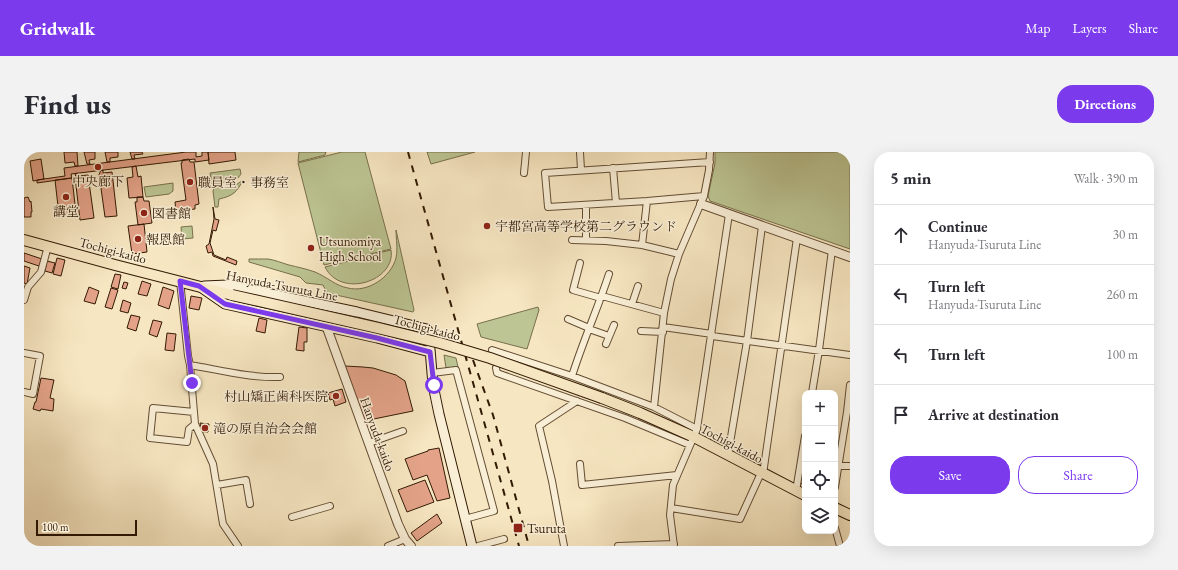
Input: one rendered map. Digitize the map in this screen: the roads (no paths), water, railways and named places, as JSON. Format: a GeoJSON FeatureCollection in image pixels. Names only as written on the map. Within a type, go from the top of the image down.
{"type":"FeatureCollection","features":[{"type":"Feature","properties":{"kind":"main road","name":"Tochigi-kaido"},"geometry":{"type":"LineString","coordinates":[[24,240],[232,295],[440,343],[490,358],[640,413],[694,437],[801,493]]}},
{"type":"Feature","properties":{"kind":"main road","name":"Hanyuda-Tsuruta Line"},"geometry":{"type":"LineString","coordinates":[[199,286],[228,285],[392,320],[427,330],[429,333]]}},
{"type":"Feature","properties":{"kind":"main road","name":"Hanyuda-Tsuruta Line"},"geometry":{"type":"LineString","coordinates":[[199,286],[225,304],[430,350],[432,373],[439,414],[472,546]]}},
{"type":"Feature","properties":{"kind":"main road"},"geometry":{"type":"LineString","coordinates":[[838,509],[850,515]]}},
{"type":"Feature","properties":{"kind":"street"},"geometry":{"type":"LineString","coordinates":[[524,173],[526,152]]}},
{"type":"Feature","properties":{"kind":"street"},"geometry":{"type":"LineString","coordinates":[[580,152],[581,170]]}},
{"type":"Feature","properties":{"kind":"street"},"geometry":{"type":"LineString","coordinates":[[654,408],[664,313],[671,279],[679,254],[702,200],[710,162],[710,152]]}},
{"type":"Feature","properties":{"kind":"street"},"geometry":{"type":"LineString","coordinates":[[710,162],[545,173],[548,208],[647,201],[702,200],[729,214],[850,257]]}},
{"type":"Feature","properties":{"kind":"street"},"geometry":{"type":"LineString","coordinates":[[613,168],[616,203]]}},
{"type":"Feature","properties":{"kind":"street"},"geometry":{"type":"LineString","coordinates":[[642,245],[647,201]]}},
{"type":"Feature","properties":{"kind":"street"},"geometry":{"type":"LineString","coordinates":[[586,205],[586,240]]}},
{"type":"Feature","properties":{"kind":"street"},"geometry":{"type":"LineString","coordinates":[[618,546],[674,545],[670,515],[673,485],[694,437],[712,335],[729,214]]}},
{"type":"Feature","properties":{"kind":"street"},"geometry":{"type":"LineString","coordinates":[[728,455],[747,340],[762,226]]}},
{"type":"Feature","properties":{"kind":"street"},"geometry":{"type":"LineString","coordinates":[[671,508],[740,519],[762,473],[797,238]]}},
{"type":"Feature","properties":{"kind":"street"},"geometry":{"type":"LineString","coordinates":[[572,240],[606,241],[642,245],[679,254]]}},
{"type":"Feature","properties":{"kind":"street"},"geometry":{"type":"LineString","coordinates":[[24,300],[28,287],[41,272],[48,246]]}},
{"type":"Feature","properties":{"kind":"street"},"geometry":{"type":"LineString","coordinates":[[812,390],[832,250]]}},
{"type":"Feature","properties":{"kind":"street"},"geometry":{"type":"LineString","coordinates":[[580,263],[573,290],[664,313]]}},
{"type":"Feature","properties":{"kind":"street"},"geometry":{"type":"LineString","coordinates":[[572,376],[602,297],[609,274]]}},
{"type":"Feature","properties":{"kind":"street"},"geometry":{"type":"LineString","coordinates":[[180,281],[195,424],[213,464],[223,524],[238,546]]}},
{"type":"Feature","properties":{"kind":"street"},"geometry":{"type":"LineString","coordinates":[[632,304],[638,286]]}},
{"type":"Feature","properties":{"kind":"street"},"geometry":{"type":"LineString","coordinates":[[568,320],[609,336]]}},
{"type":"Feature","properties":{"kind":"street"},"geometry":{"type":"LineString","coordinates":[[606,344],[614,325]]}},
{"type":"Feature","properties":{"kind":"street","name":"Hanyuda-kaido"},"geometry":{"type":"LineString","coordinates":[[327,328],[398,524],[405,539],[412,546]]}},
{"type":"Feature","properties":{"kind":"street"},"geometry":{"type":"LineString","coordinates":[[641,331],[663,329],[850,355]]}},
{"type":"Feature","properties":{"kind":"street"},"geometry":{"type":"LineString","coordinates":[[493,353],[492,350],[572,376],[654,408],[694,437]]}},
{"type":"Feature","properties":{"kind":"street"},"geometry":{"type":"LineString","coordinates":[[24,353],[40,356],[33,394],[24,392]]}},
{"type":"Feature","properties":{"kind":"street"},"geometry":{"type":"LineString","coordinates":[[190,365],[256,376],[280,377]]}},
{"type":"Feature","properties":{"kind":"street"},"geometry":{"type":"LineString","coordinates":[[496,368],[497,373],[631,420],[694,437]]}},
{"type":"Feature","properties":{"kind":"street"},"geometry":{"type":"LineString","coordinates":[[432,373],[456,370],[494,511],[465,518]]}},
{"type":"Feature","properties":{"kind":"street"},"geometry":{"type":"LineString","coordinates":[[850,385],[848,412],[838,466],[850,466]]}},
{"type":"Feature","properties":{"kind":"street"},"geometry":{"type":"LineString","coordinates":[[564,546],[552,481],[539,426],[577,401]]}},
{"type":"Feature","properties":{"kind":"street"},"geometry":{"type":"LineString","coordinates":[[194,412],[153,408],[150,438],[187,442],[189,429],[195,424]]}},
{"type":"Feature","properties":{"kind":"street"},"geometry":{"type":"LineString","coordinates":[[369,443],[403,431]]}},
{"type":"Feature","properties":{"kind":"street"},"geometry":{"type":"LineString","coordinates":[[801,493],[803,462]]}},
{"type":"Feature","properties":{"kind":"street"},"geometry":{"type":"LineString","coordinates":[[580,464],[582,485],[677,475]]}},
{"type":"Feature","properties":{"kind":"street"},"geometry":{"type":"LineString","coordinates":[[217,485],[246,480],[250,504]]}},
{"type":"Feature","properties":{"kind":"street"},"geometry":{"type":"LineString","coordinates":[[292,517],[330,506]]}},
{"type":"Feature","properties":{"kind":"street"},"geometry":{"type":"LineString","coordinates":[[837,534],[840,546]]}},
{"type":"Feature","properties":{"kind":"street"},"geometry":{"type":"LineString","coordinates":[[388,546],[405,539]]}},
{"type":"Feature","properties":{"kind":"street"},"geometry":{"type":"LineString","coordinates":[[478,546],[504,539]]}},
{"type":"Feature","properties":{"kind":"railway"},"geometry":{"type":"LineString","coordinates":[[408,152],[519,546]]}},
{"type":"Feature","properties":{"kind":"railway"},"geometry":{"type":"LineString","coordinates":[[473,360],[493,415],[529,546]]}},
{"type":"Feature","properties":{"kind":"place","name":"中央廊下"},"geometry":{"type":"Point","coordinates":[98,167]}},
{"type":"Feature","properties":{"kind":"place","name":"職員室・事務室"},"geometry":{"type":"Point","coordinates":[190,182]}},
{"type":"Feature","properties":{"kind":"place","name":"講堂"},"geometry":{"type":"Point","coordinates":[66,197]}},
{"type":"Feature","properties":{"kind":"place","name":"図書館"},"geometry":{"type":"Point","coordinates":[144,213]}},
{"type":"Feature","properties":{"kind":"place","name":"宇都宮高等学校第二グラウンド"},"geometry":{"type":"Point","coordinates":[487,226]}},
{"type":"Feature","properties":{"kind":"place","name":"報恩館"},"geometry":{"type":"Point","coordinates":[138,239]}},
{"type":"Feature","properties":{"kind":"place","name":"Utsunomiya High School"},"geometry":{"type":"Point","coordinates":[311,248]}},
{"type":"Feature","properties":{"kind":"place","name":"村山矯正歯科医院"},"geometry":{"type":"Point","coordinates":[336,396]}},
{"type":"Feature","properties":{"kind":"place","name":"滝の原自治会会館"},"geometry":{"type":"Point","coordinates":[205,428]}},
{"type":"Feature","properties":{"kind":"place","name":"Tsuruta"},"geometry":{"type":"Point","coordinates":[518,528]}}]}
